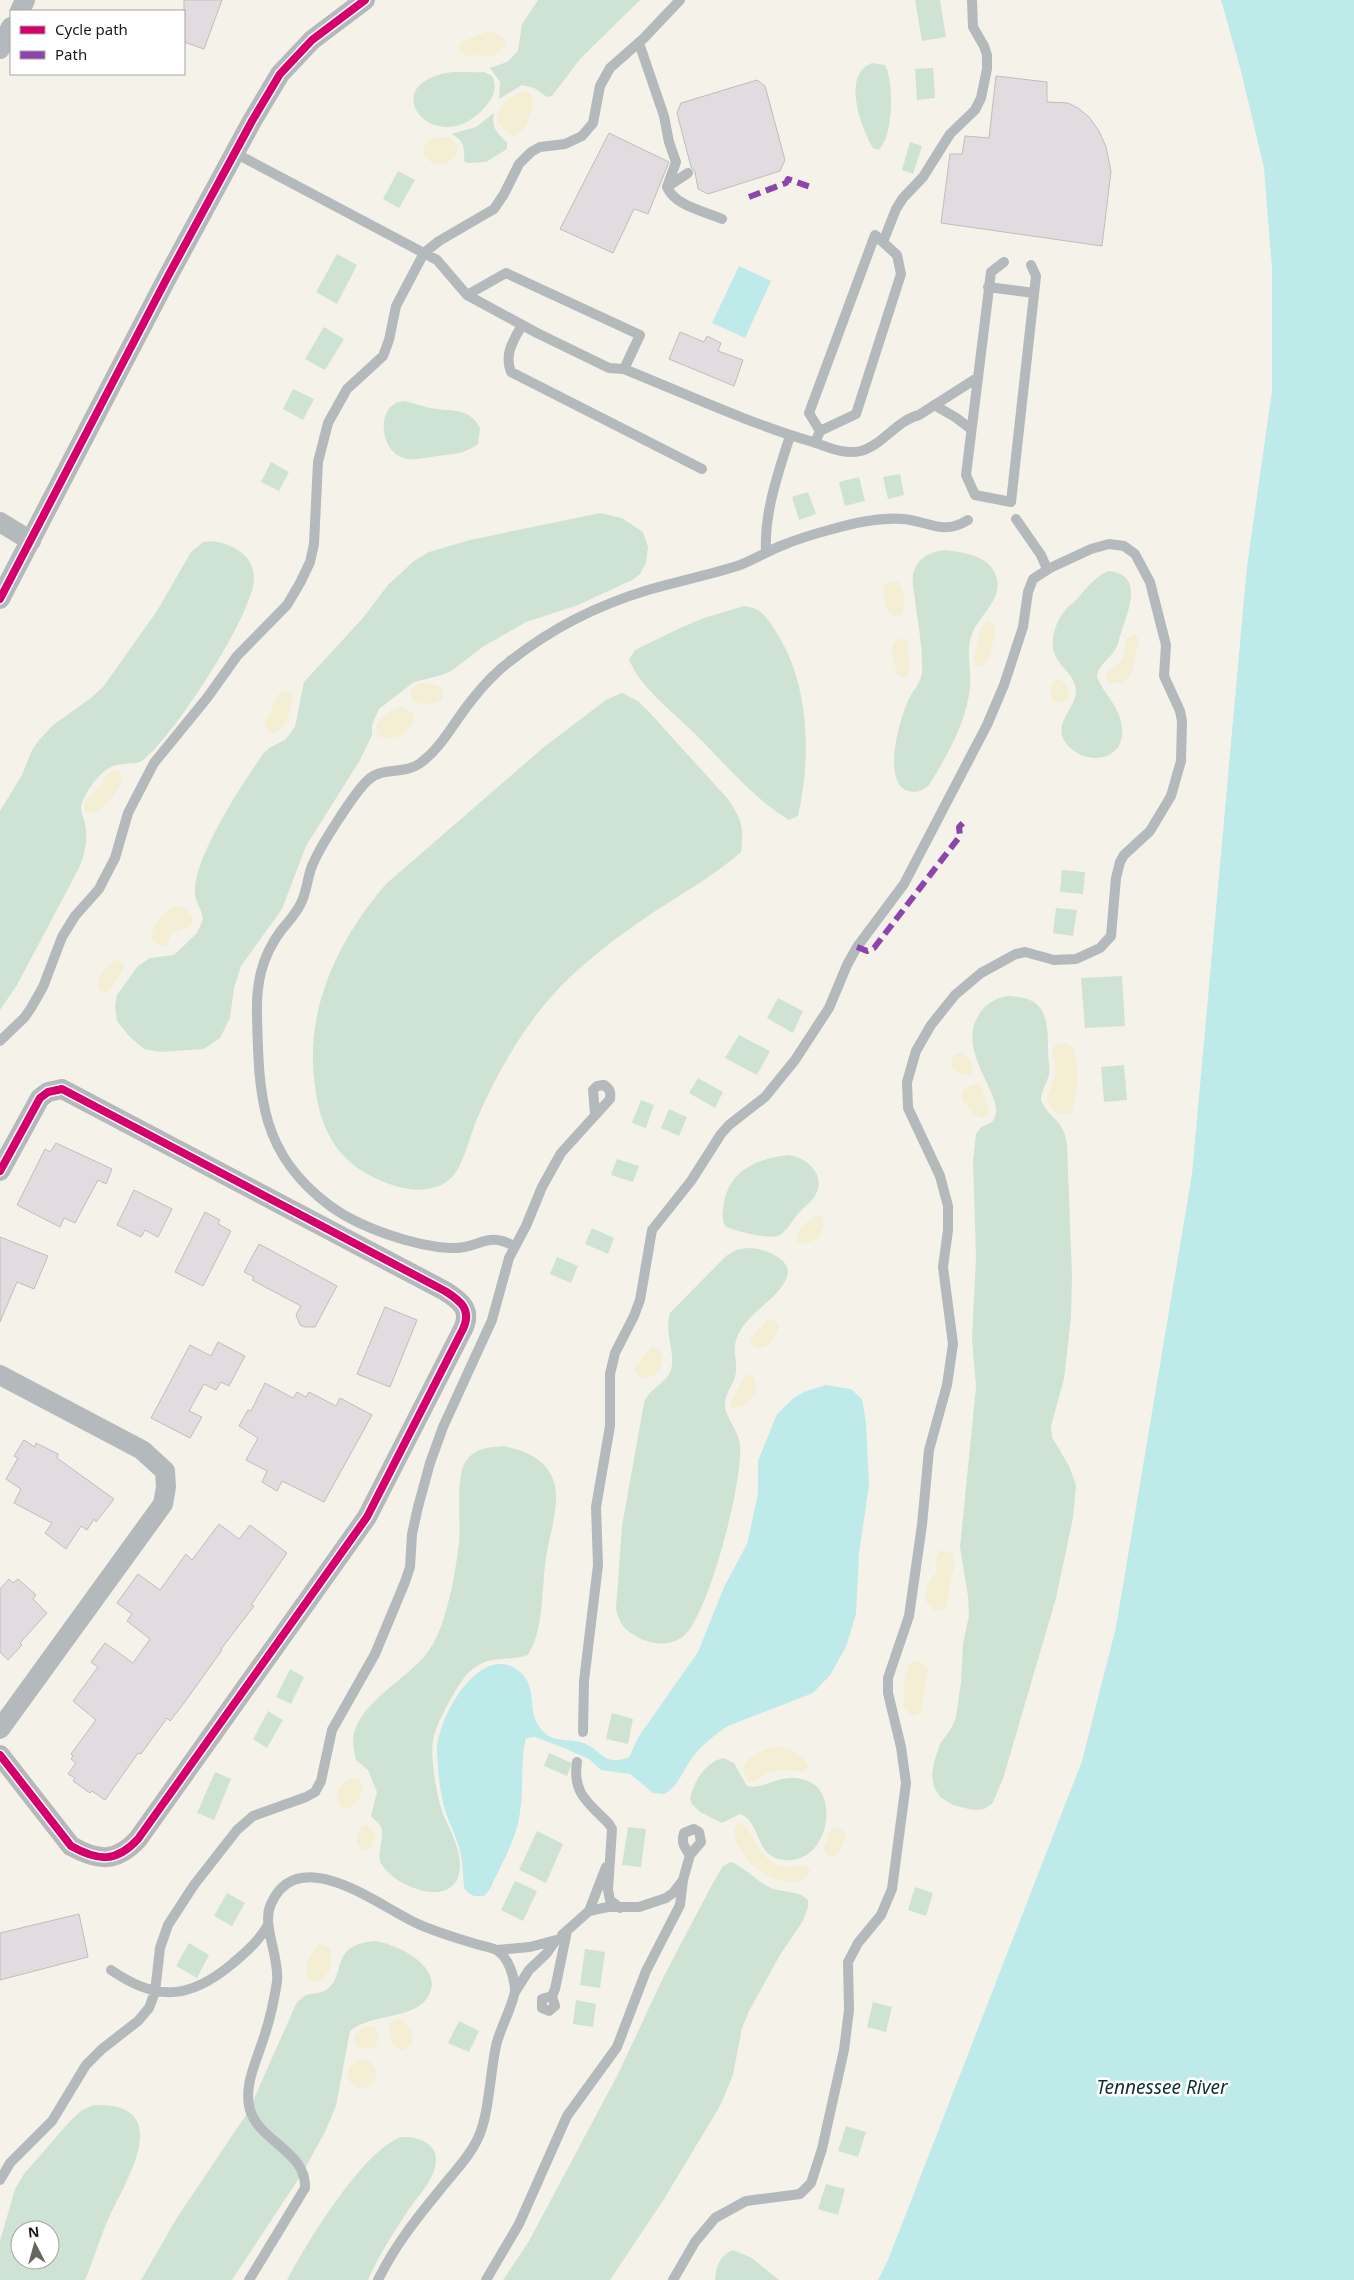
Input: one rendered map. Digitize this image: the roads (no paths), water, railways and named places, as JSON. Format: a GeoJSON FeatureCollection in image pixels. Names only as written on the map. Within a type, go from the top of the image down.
{"type":"FeatureCollection","features":[{"type":"Feature","properties":{"kind":"street"},"geometry":{"type":"LineString","coordinates":[[0,599],[166,278],[280,74],[312,40],[365,0]]}},
{"type":"Feature","properties":{"kind":"street"},"geometry":{"type":"LineString","coordinates":[[0,522],[30,541]]}},
{"type":"Feature","properties":{"kind":"street"},"geometry":{"type":"LineString","coordinates":[[0,1171],[40,1098],[48,1092],[62,1089],[445,1291],[462,1303],[467,1315],[463,1329],[367,1517],[138,1839],[127,1851],[114,1856],[97,1857],[71,1846],[0,1755]]}},
{"type":"Feature","properties":{"kind":"street"},"geometry":{"type":"LineString","coordinates":[[0,1375],[142,1450],[165,1471],[166,1487],[163,1504],[0,1729]]}},
{"type":"Feature","properties":{"kind":"lane"},"geometry":{"type":"LineString","coordinates":[[0,1041],[24,1018],[31,1008],[43,987],[62,937],[75,916],[99,889],[104,880],[135,799],[154,763],[207,698],[237,656],[268,626],[295,594],[310,562],[314,544],[318,462],[328,423],[347,388],[383,356],[389,340],[396,306],[424,253],[438,241],[494,209],[519,164],[531,152],[540,147],[565,144],[582,136],[593,123],[600,86],[610,68],[639,43],[680,0]]}},
{"type":"Feature","properties":{"kind":"lane"},"geometry":{"type":"LineString","coordinates":[[883,242],[896,209],[923,176],[950,134],[975,110],[981,98],[987,69],[987,55],[973,27],[972,0]]}},
{"type":"Feature","properties":{"kind":"lane"},"geometry":{"type":"LineString","coordinates":[[639,43],[664,116],[669,142],[676,162],[667,187],[671,196],[722,219]]}},
{"type":"Feature","properties":{"kind":"lane"},"geometry":{"type":"LineString","coordinates":[[235,153],[437,260],[467,294],[522,325],[608,368],[624,369],[790,436],[831,449],[849,452],[861,451],[872,446],[910,417],[919,415],[977,378]]}},
{"type":"Feature","properties":{"kind":"lane"},"geometry":{"type":"LineString","coordinates":[[667,187],[688,173]]}},
{"type":"Feature","properties":{"kind":"lane"},"geometry":{"type":"LineString","coordinates":[[814,443],[820,431],[856,414],[901,274],[897,255],[875,234],[808,413],[820,431]]}},
{"type":"Feature","properties":{"kind":"lane"},"geometry":{"type":"LineString","coordinates":[[1004,262],[991,272],[988,287],[966,475],[975,495],[1011,502],[1036,276],[1031,265]]}},
{"type":"Feature","properties":{"kind":"lane"},"geometry":{"type":"LineString","coordinates":[[467,294],[506,273],[640,335],[624,369]]}},
{"type":"Feature","properties":{"kind":"lane"},"geometry":{"type":"LineString","coordinates":[[988,287],[1034,293]]}},
{"type":"Feature","properties":{"kind":"lane"},"geometry":{"type":"LineString","coordinates":[[522,325],[507,354],[511,372],[702,469]]}},
{"type":"Feature","properties":{"kind":"lane"},"geometry":{"type":"LineString","coordinates":[[934,405],[955,417],[970,429]]}},
{"type":"Feature","properties":{"kind":"lane"},"geometry":{"type":"LineString","coordinates":[[766,552],[766,526],[790,436]]}},
{"type":"Feature","properties":{"kind":"lane"},"geometry":{"type":"LineString","coordinates":[[514,1246],[501,1239],[490,1238],[469,1247],[453,1249],[398,1237],[348,1218],[315,1195],[300,1178],[273,1140],[265,1115],[261,1088],[257,1016],[259,976],[272,945],[302,901],[316,858],[365,782],[381,772],[409,769],[420,763],[441,742],[483,687],[508,663],[563,627],[600,607],[644,591],[737,566],[766,552],[822,532],[868,520],[902,518],[945,528],[957,527],[968,520]]}},
{"type":"Feature","properties":{"kind":"lane"},"geometry":{"type":"LineString","coordinates":[[1016,518],[1041,555],[1047,570]]}},
{"type":"Feature","properties":{"kind":"lane"},"geometry":{"type":"LineString","coordinates":[[583,1732],[584,1681],[598,1565],[596,1508],[610,1426],[610,1374],[615,1353],[640,1300],[652,1230],[691,1181],[721,1134],[729,1125],[765,1097],[795,1060],[829,1008],[847,965],[858,947],[904,884],[986,725],[1004,685],[1019,641],[1030,585],[1033,579],[1047,570],[1091,549],[1109,544],[1124,546],[1140,561],[1154,595],[1166,645],[1164,676],[1180,711],[1182,721],[1182,748],[1179,771],[1171,796],[1150,831],[1124,855],[1120,862],[1116,878],[1111,936],[1100,948],[1076,958],[1054,960],[1024,952],[1016,954],[981,973],[956,996],[931,1024],[923,1036],[910,1066],[906,1093],[908,1108],[940,1176],[948,1206],[948,1230],[943,1267],[953,1344],[946,1385],[929,1450],[922,1525],[910,1616],[888,1678],[888,1693],[901,1747],[906,1783],[892,1889],[881,1915],[858,1943],[848,1962],[849,2010],[844,2050],[822,2149],[811,2184],[800,2194],[746,2201],[715,2218],[695,2242],[673,2280]]}},
{"type":"Feature","properties":{"kind":"lane"},"geometry":{"type":"LineString","coordinates":[[0,2180],[10,2163],[52,2121],[86,2065],[102,2049],[138,2021],[149,2008],[155,1992],[160,1948],[168,1926],[194,1885],[237,1830],[253,1816],[315,1792],[321,1781],[332,1730],[375,1654],[405,1582],[410,1567],[412,1534],[418,1507],[435,1447],[492,1320],[504,1271],[514,1246],[526,1226],[542,1188],[562,1153],[581,1133],[595,1114]]}},
{"type":"Feature","properties":{"kind":"lane"},"geometry":{"type":"LineString","coordinates":[[577,1762],[576,1784],[581,1795],[612,1829],[609,1858],[609,1896],[614,1904],[620,1908]]}},
{"type":"Feature","properties":{"kind":"lane"},"geometry":{"type":"LineString","coordinates":[[486,2280],[519,2224],[567,2116],[618,2047],[646,1971],[680,1905],[683,1880],[690,1855]]}},
{"type":"Feature","properties":{"kind":"lane"},"geometry":{"type":"LineString","coordinates":[[378,2280],[396,2244],[462,2163],[478,2138],[484,2116],[496,2046],[515,1992],[530,1970],[546,1954],[556,1940],[589,1911],[609,1858]]}},
{"type":"Feature","properties":{"kind":"lane"},"geometry":{"type":"LineString","coordinates":[[111,1970],[122,1978],[155,1992],[165,1993],[188,1990],[206,1984],[236,1961],[261,1938],[268,1925],[270,1906],[282,1887],[307,1877],[333,1880],[415,1923],[497,1950],[530,1946],[556,1940]]}},
{"type":"Feature","properties":{"kind":"lane"},"geometry":{"type":"LineString","coordinates":[[589,1911],[608,1907],[639,1907],[658,1901],[674,1893],[683,1880]]}},
{"type":"Feature","properties":{"kind":"lane"},"geometry":{"type":"LineString","coordinates":[[249,2280],[305,2188],[303,2172],[296,2162],[255,2121],[248,2101],[251,2079],[269,2020],[277,1982],[278,1970],[274,1945],[268,1925]]}},
{"type":"Feature","properties":{"kind":"lane"},"geometry":{"type":"LineString","coordinates":[[552,1996],[566,1931]]}},
{"type":"Feature","properties":{"kind":"lane"},"geometry":{"type":"LineString","coordinates":[[261,1938],[274,1945]]}},
{"type":"Feature","properties":{"kind":"lane"},"geometry":{"type":"LineString","coordinates":[[497,1950],[511,1970],[515,1992]]}},
{"type":"Feature","properties":{"kind":"water","name":"Tennessee River"},"geometry":{"type":"Polygon","coordinates":[[[1221,0],[1354,0],[1354,2280],[878,2280],[888,2260],[1082,1761],[1116,1627],[1192,1174],[1247,566],[1272,391],[1272,269],[1264,168],[1241,71],[1221,0]]]}},
{"type":"Feature","properties":{"kind":"water"},"geometry":{"type":"Polygon","coordinates":[[[739,266],[771,281],[745,338],[712,323],[739,266]]]}},
{"type":"Feature","properties":{"kind":"water"},"geometry":{"type":"Polygon","coordinates":[[[826,1385],[851,1389],[862,1399],[866,1423],[869,1485],[859,1553],[856,1614],[846,1647],[830,1675],[813,1693],[728,1726],[719,1732],[706,1742],[691,1759],[674,1787],[664,1794],[653,1793],[630,1774],[601,1770],[589,1759],[566,1749],[535,1737],[526,1738],[523,1757],[521,1803],[516,1832],[490,1889],[484,1896],[470,1894],[464,1888],[460,1851],[443,1803],[437,1752],[444,1721],[452,1704],[463,1688],[476,1675],[490,1666],[504,1664],[519,1671],[526,1678],[535,1719],[539,1727],[550,1737],[581,1742],[606,1758],[615,1760],[629,1757],[639,1736],[698,1652],[724,1587],[747,1544],[758,1494],[758,1461],[777,1414],[795,1397],[826,1385]]]}}]}
